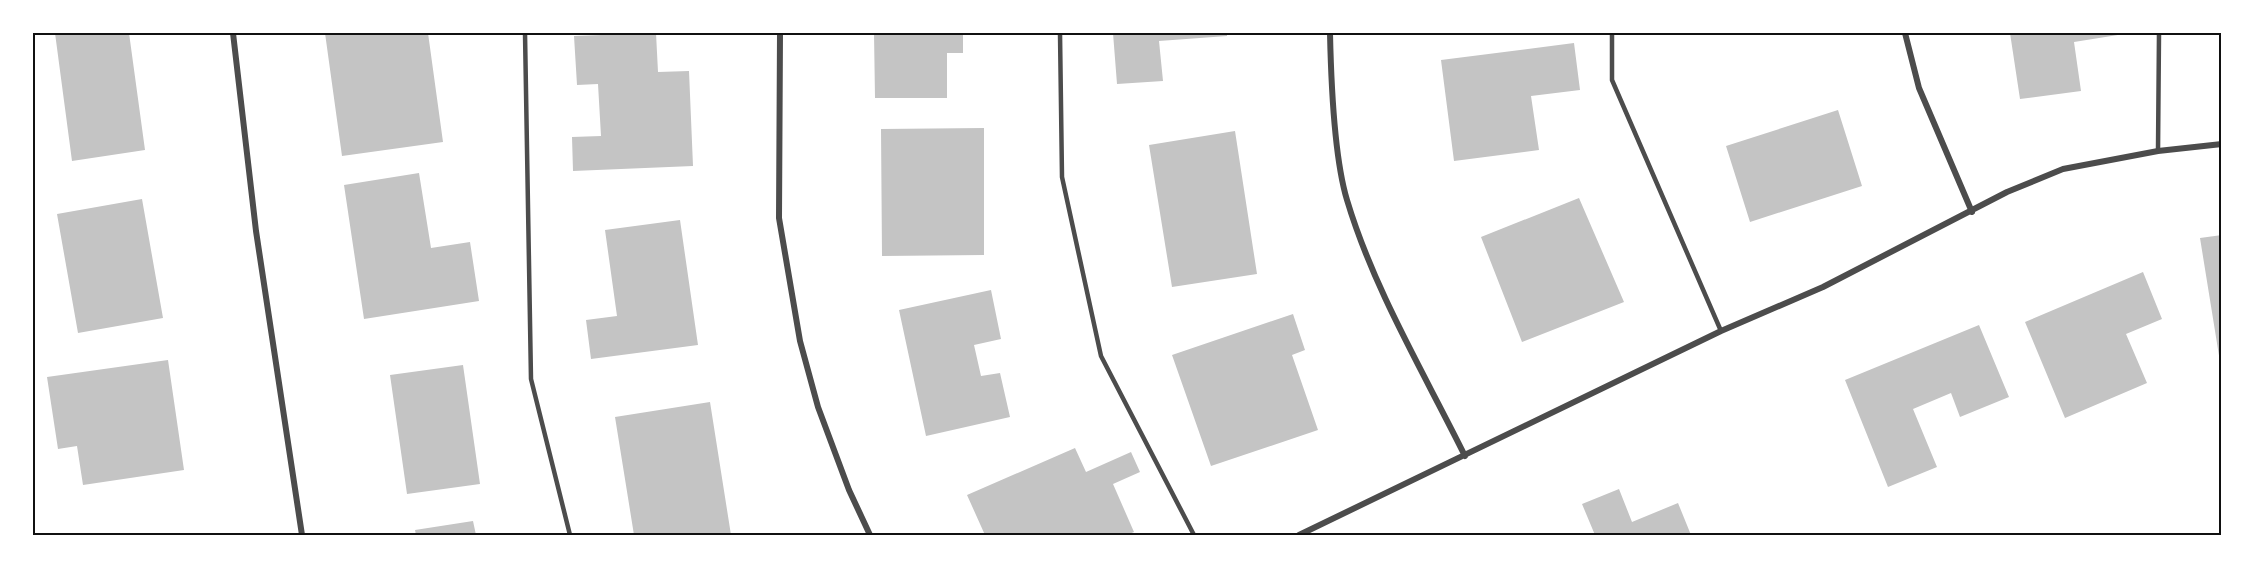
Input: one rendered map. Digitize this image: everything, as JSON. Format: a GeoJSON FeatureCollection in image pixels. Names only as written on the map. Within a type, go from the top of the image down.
{"type":"FeatureCollection","features":[{"type":"Feature","properties":{"kind":"street"},"geometry":{"type":"LineString","coordinates":[[232,33],[256,231],[302,535]]}},
{"type":"Feature","properties":{"kind":"street"},"geometry":{"type":"LineString","coordinates":[[780,33],[779,218],[800,341],[818,407],[849,490],[870,535]]}},
{"type":"Feature","properties":{"kind":"street"},"geometry":{"type":"LineString","coordinates":[[1330,33],[1337,134],[1347,198],[1371,267],[1465,456]]}},
{"type":"Feature","properties":{"kind":"street"},"geometry":{"type":"LineString","coordinates":[[1905,33],[1919,88],[1972,212]]}},
{"type":"Feature","properties":{"kind":"street"},"geometry":{"type":"LineString","coordinates":[[1299,535],[1721,331],[1823,287],[2007,192],[2062,169],[2158,152],[2222,144]]}},
{"type":"Feature","properties":{"kind":"lane"},"geometry":{"type":"LineString","coordinates":[[525,33],[531,379],[570,535]]}},
{"type":"Feature","properties":{"kind":"lane"},"geometry":{"type":"LineString","coordinates":[[1060,33],[1062,177],[1101,356],[1194,535]]}},
{"type":"Feature","properties":{"kind":"lane"},"geometry":{"type":"LineString","coordinates":[[1612,33],[1612,80],[1721,331]]}},
{"type":"Feature","properties":{"kind":"lane"},"geometry":{"type":"LineString","coordinates":[[2158,152],[2159,33]]}},
{"type":"Feature","properties":{"kind":"building"},"geometry":{"type":"Polygon","coordinates":[[[55,33],[129,33],[145,150],[72,161],[55,33]]]}},
{"type":"Feature","properties":{"kind":"building"},"geometry":{"type":"Polygon","coordinates":[[[325,33],[428,33],[443,142],[342,156],[325,33]]]}},
{"type":"Feature","properties":{"kind":"building"},"geometry":{"type":"Polygon","coordinates":[[[656,33],[658,72],[689,71],[693,166],[573,171],[572,137],[601,136],[598,84],[577,85],[574,36],[656,33]]]}},
{"type":"Feature","properties":{"kind":"building"},"geometry":{"type":"Polygon","coordinates":[[[874,33],[963,33],[963,53],[947,53],[947,98],[875,98],[874,33]]]}},
{"type":"Feature","properties":{"kind":"building"},"geometry":{"type":"Polygon","coordinates":[[[1113,33],[1227,33],[1227,36],[1159,41],[1163,81],[1117,84],[1113,33]]]}},
{"type":"Feature","properties":{"kind":"building"},"geometry":{"type":"Polygon","coordinates":[[[2010,33],[2124,34],[2074,42],[2081,91],[2020,99],[2010,33]]]}},
{"type":"Feature","properties":{"kind":"building"},"geometry":{"type":"Polygon","coordinates":[[[1574,43],[1580,90],[1531,96],[1539,150],[1454,161],[1441,60],[1574,43]]]}},
{"type":"Feature","properties":{"kind":"building"},"geometry":{"type":"Polygon","coordinates":[[[1838,110],[1862,186],[1750,222],[1726,146],[1838,110]]]}},
{"type":"Feature","properties":{"kind":"building"},"geometry":{"type":"Polygon","coordinates":[[[984,128],[984,255],[882,256],[881,129],[984,128]]]}},
{"type":"Feature","properties":{"kind":"building"},"geometry":{"type":"Polygon","coordinates":[[[1235,131],[1257,274],[1172,287],[1149,145],[1235,131]]]}},
{"type":"Feature","properties":{"kind":"building"},"geometry":{"type":"Polygon","coordinates":[[[419,173],[431,248],[470,242],[479,301],[364,319],[344,185],[419,173]]]}},
{"type":"Feature","properties":{"kind":"building"},"geometry":{"type":"Polygon","coordinates":[[[1579,198],[1624,302],[1522,342],[1481,237],[1579,198]]]}},
{"type":"Feature","properties":{"kind":"building"},"geometry":{"type":"Polygon","coordinates":[[[142,199],[163,318],[78,333],[57,214],[142,199]]]}},
{"type":"Feature","properties":{"kind":"building"},"geometry":{"type":"Polygon","coordinates":[[[680,220],[698,345],[591,359],[586,320],[617,316],[605,230],[680,220]]]}},
{"type":"Feature","properties":{"kind":"building"},"geometry":{"type":"Polygon","coordinates":[[[2222,235],[2222,368],[2221,368],[2200,238],[2222,235]]]}},
{"type":"Feature","properties":{"kind":"building"},"geometry":{"type":"Polygon","coordinates":[[[2143,272],[2162,319],[2126,334],[2147,383],[2065,418],[2025,322],[2143,272]]]}},
{"type":"Feature","properties":{"kind":"building"},"geometry":{"type":"Polygon","coordinates":[[[991,290],[1001,339],[974,345],[981,376],[1000,373],[1010,417],[926,436],[899,310],[991,290]]]}},
{"type":"Feature","properties":{"kind":"building"},"geometry":{"type":"Polygon","coordinates":[[[1293,314],[1305,350],[1292,355],[1318,430],[1211,466],[1172,355],[1293,314]]]}},
{"type":"Feature","properties":{"kind":"building"},"geometry":{"type":"Polygon","coordinates":[[[1979,325],[2009,397],[1960,417],[1951,393],[1913,409],[1937,467],[1888,487],[1845,380],[1979,325]]]}},
{"type":"Feature","properties":{"kind":"building"},"geometry":{"type":"Polygon","coordinates":[[[168,360],[184,470],[83,485],[77,446],[58,449],[47,377],[168,360]]]}},
{"type":"Feature","properties":{"kind":"building"},"geometry":{"type":"Polygon","coordinates":[[[463,365],[480,484],[407,494],[390,375],[463,365]]]}},
{"type":"Feature","properties":{"kind":"building"},"geometry":{"type":"Polygon","coordinates":[[[710,402],[731,535],[634,535],[615,417],[710,402]]]}},
{"type":"Feature","properties":{"kind":"building"},"geometry":{"type":"Polygon","coordinates":[[[1075,448],[1086,472],[1131,452],[1140,472],[1113,484],[1134,532],[1127,535],[985,535],[967,495],[1075,448]]]}},
{"type":"Feature","properties":{"kind":"building"},"geometry":{"type":"Polygon","coordinates":[[[1619,489],[1632,522],[1678,503],[1691,535],[1595,535],[1582,504],[1619,489]]]}},
{"type":"Feature","properties":{"kind":"building"},"geometry":{"type":"Polygon","coordinates":[[[473,521],[476,535],[416,535],[415,530],[473,521]]]}}]}
